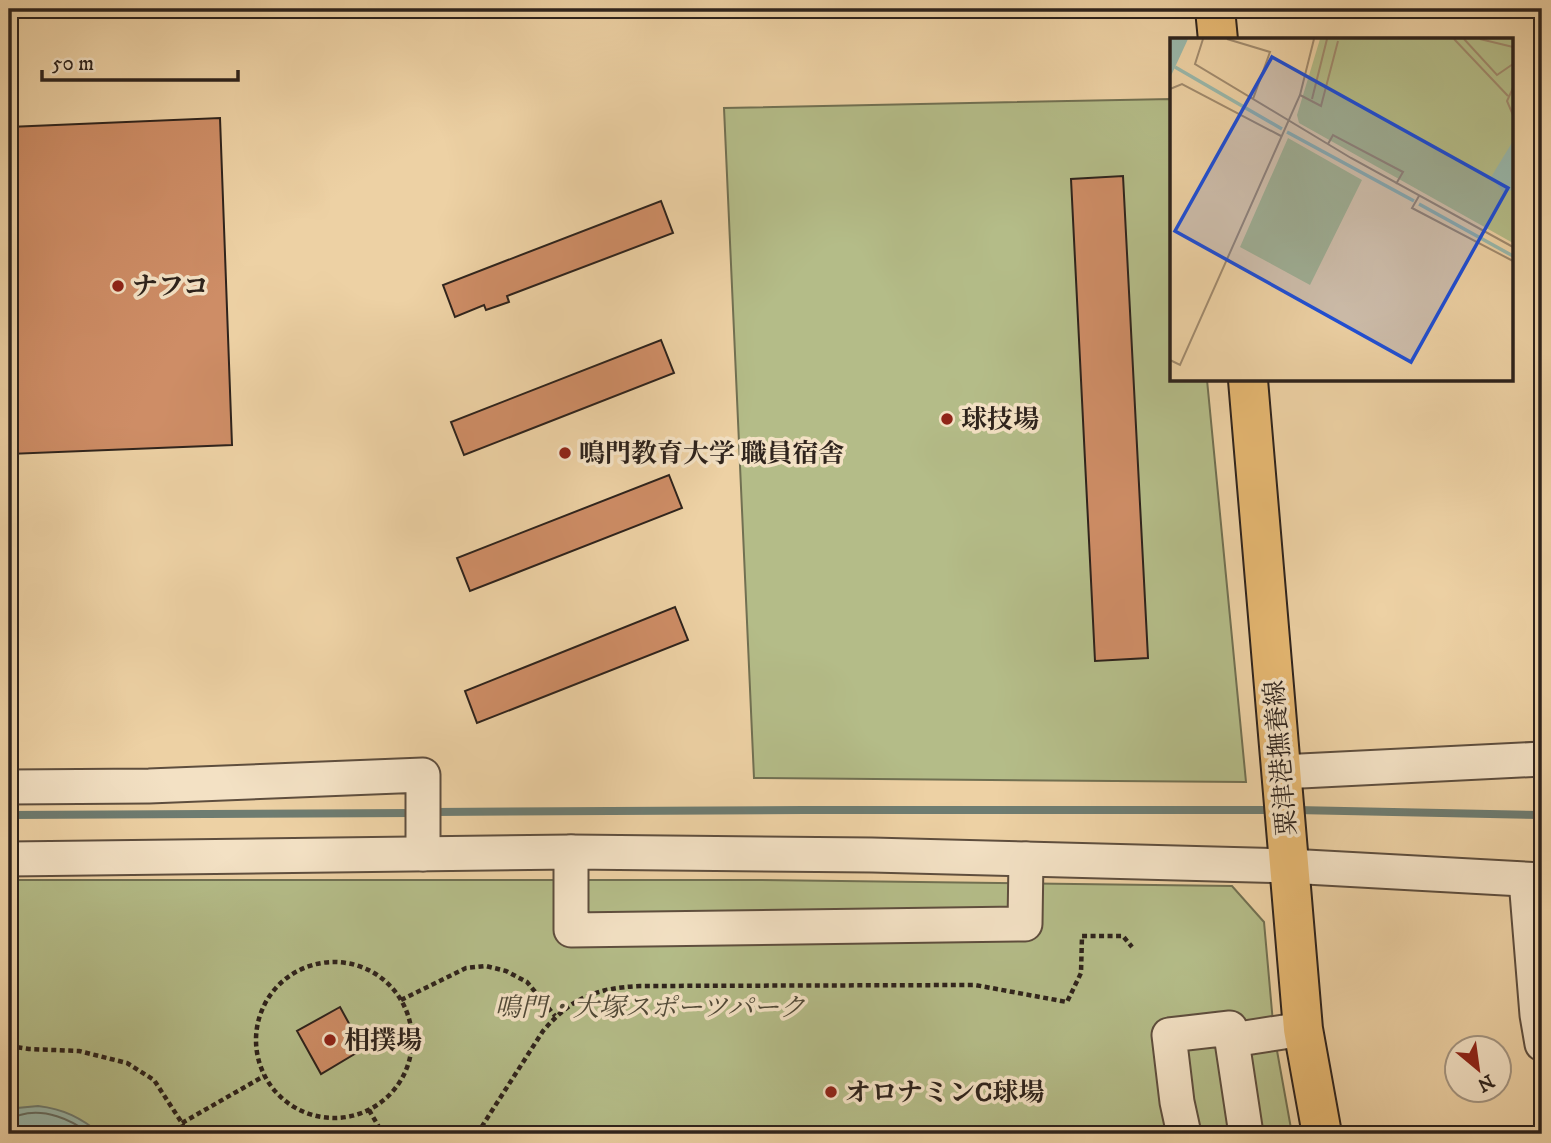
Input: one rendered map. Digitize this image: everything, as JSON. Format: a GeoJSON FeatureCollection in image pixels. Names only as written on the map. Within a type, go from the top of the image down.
{"type":"FeatureCollection","features":[{"type":"Feature","properties":{"kind":"main road"},"geometry":{"type":"LineString","coordinates":[[1215,9],[1218,38]]}},
{"type":"Feature","properties":{"kind":"main road","name":"粟津港撫養線"},"geometry":{"type":"LineString","coordinates":[[1248,382],[1303,1029],[1322,1134]]}},
{"type":"Feature","properties":{"kind":"street"},"geometry":{"type":"LineString","coordinates":[[1282,777],[1542,760]]}},
{"type":"Feature","properties":{"kind":"street"},"geometry":{"type":"LineString","coordinates":[[9,787],[149,786],[423,775],[423,842]]}},
{"type":"Feature","properties":{"kind":"street"},"geometry":{"type":"LineString","coordinates":[[9,859],[423,842],[571,852],[1026,859],[1287,850],[1534,880],[1537,1015],[1542,1044]]}},
{"type":"Feature","properties":{"kind":"street"},"geometry":{"type":"LineString","coordinates":[[571,852],[570,930],[1025,924],[1026,859]]}},
{"type":"Feature","properties":{"kind":"street"},"geometry":{"type":"LineString","coordinates":[[1184,1134],[1177,1102],[1169,1035],[1230,1028],[1246,1134]]}},
{"type":"Feature","properties":{"kind":"street"},"geometry":{"type":"LineString","coordinates":[[1231,1040],[1303,1029]]}},
{"type":"Feature","properties":{"kind":"path"},"geometry":{"type":"LineString","coordinates":[[477,1134],[543,1031],[556,1016],[570,1004],[607,988],[640,985],[975,985],[1067,1002],[1081,973],[1082,936],[1123,936],[1132,947]]}},
{"type":"Feature","properties":{"kind":"path"},"geometry":{"type":"LineString","coordinates":[[343,962],[366,969],[386,982],[401,1000],[410,1023],[411,1048],[405,1072],[391,1093],[369,1110],[348,1117],[322,1118],[298,1110],[278,1095],[264,1076],[256,1052],[256,1028],[264,1006],[278,986],[296,971],[319,963],[343,962]]}},
{"type":"Feature","properties":{"kind":"path"},"geometry":{"type":"LineString","coordinates":[[401,1000],[466,968],[486,966],[506,971],[527,982],[556,1016]]}},
{"type":"Feature","properties":{"kind":"path"},"geometry":{"type":"LineString","coordinates":[[9,1046],[79,1051],[127,1063],[154,1080],[187,1134]]}},
{"type":"Feature","properties":{"kind":"path"},"geometry":{"type":"LineString","coordinates":[[182,1123],[264,1076]]}},
{"type":"Feature","properties":{"kind":"path"},"geometry":{"type":"LineString","coordinates":[[369,1110],[383,1134]]}},
{"type":"Feature","properties":{"kind":"green space","name":"球技場"},"geometry":{"type":"Polygon","coordinates":[[[1170,99],[1170,382],[1207,382],[1246,782],[754,778],[724,108],[1170,99]]]}},
{"type":"Feature","properties":{"kind":"green space","name":"鳴門・大塚スポーツパーク"},"geometry":{"type":"Polygon","coordinates":[[[9,880],[756,880],[1232,886],[1264,922],[1274,1034],[1292,1134],[9,1134],[9,880]]]}},
{"type":"Feature","properties":{"kind":"water"},"geometry":{"type":"Polygon","coordinates":[[[38,1106],[72,1115],[101,1134],[9,1134],[9,1112],[17,1108],[38,1106]]]}},
{"type":"Feature","properties":{"kind":"building","name":"ナフコ"},"geometry":{"type":"Polygon","coordinates":[[[220,118],[232,445],[9,454],[9,127],[220,118]]]}},
{"type":"Feature","properties":{"kind":"building"},"geometry":{"type":"Polygon","coordinates":[[[1123,176],[1148,658],[1095,661],[1071,179],[1123,176]]]}},
{"type":"Feature","properties":{"kind":"building"},"geometry":{"type":"Polygon","coordinates":[[[661,201],[673,233],[507,296],[509,302],[486,310],[484,305],[455,317],[443,285],[661,201]]]}},
{"type":"Feature","properties":{"kind":"building"},"geometry":{"type":"Polygon","coordinates":[[[661,340],[674,373],[464,455],[451,422],[661,340]]]}},
{"type":"Feature","properties":{"kind":"building"},"geometry":{"type":"Polygon","coordinates":[[[669,475],[682,508],[470,591],[457,558],[669,475]]]}},
{"type":"Feature","properties":{"kind":"building"},"geometry":{"type":"Polygon","coordinates":[[[675,607],[688,640],[477,723],[465,691],[675,607]]]}},
{"type":"Feature","properties":{"kind":"building","name":"相撲場"},"geometry":{"type":"Polygon","coordinates":[[[340,1007],[363,1049],[321,1074],[297,1031],[340,1007]]]}},
{"type":"Feature","properties":{"kind":"waterway"},"geometry":{"type":"LineString","coordinates":[[432,812],[1273,810]]}},
{"type":"Feature","properties":{"kind":"waterway"},"geometry":{"type":"LineString","coordinates":[[1296,810],[1542,815]]}},
{"type":"Feature","properties":{"kind":"waterway"},"geometry":{"type":"LineString","coordinates":[[9,815],[415,813]]}},
{"type":"Feature","properties":{"kind":"place","name":"ナフコ"},"geometry":{"type":"Point","coordinates":[118,286]}},
{"type":"Feature","properties":{"kind":"place","name":"球技場"},"geometry":{"type":"Point","coordinates":[947,419]}},
{"type":"Feature","properties":{"kind":"place","name":"鳴門教育大学 職員宿舎"},"geometry":{"type":"Point","coordinates":[565,453]}},
{"type":"Feature","properties":{"kind":"place","name":"相撲場"},"geometry":{"type":"Point","coordinates":[330,1040]}},
{"type":"Feature","properties":{"kind":"place","name":"オロナミンC球場"},"geometry":{"type":"Point","coordinates":[831,1092]}}]}
